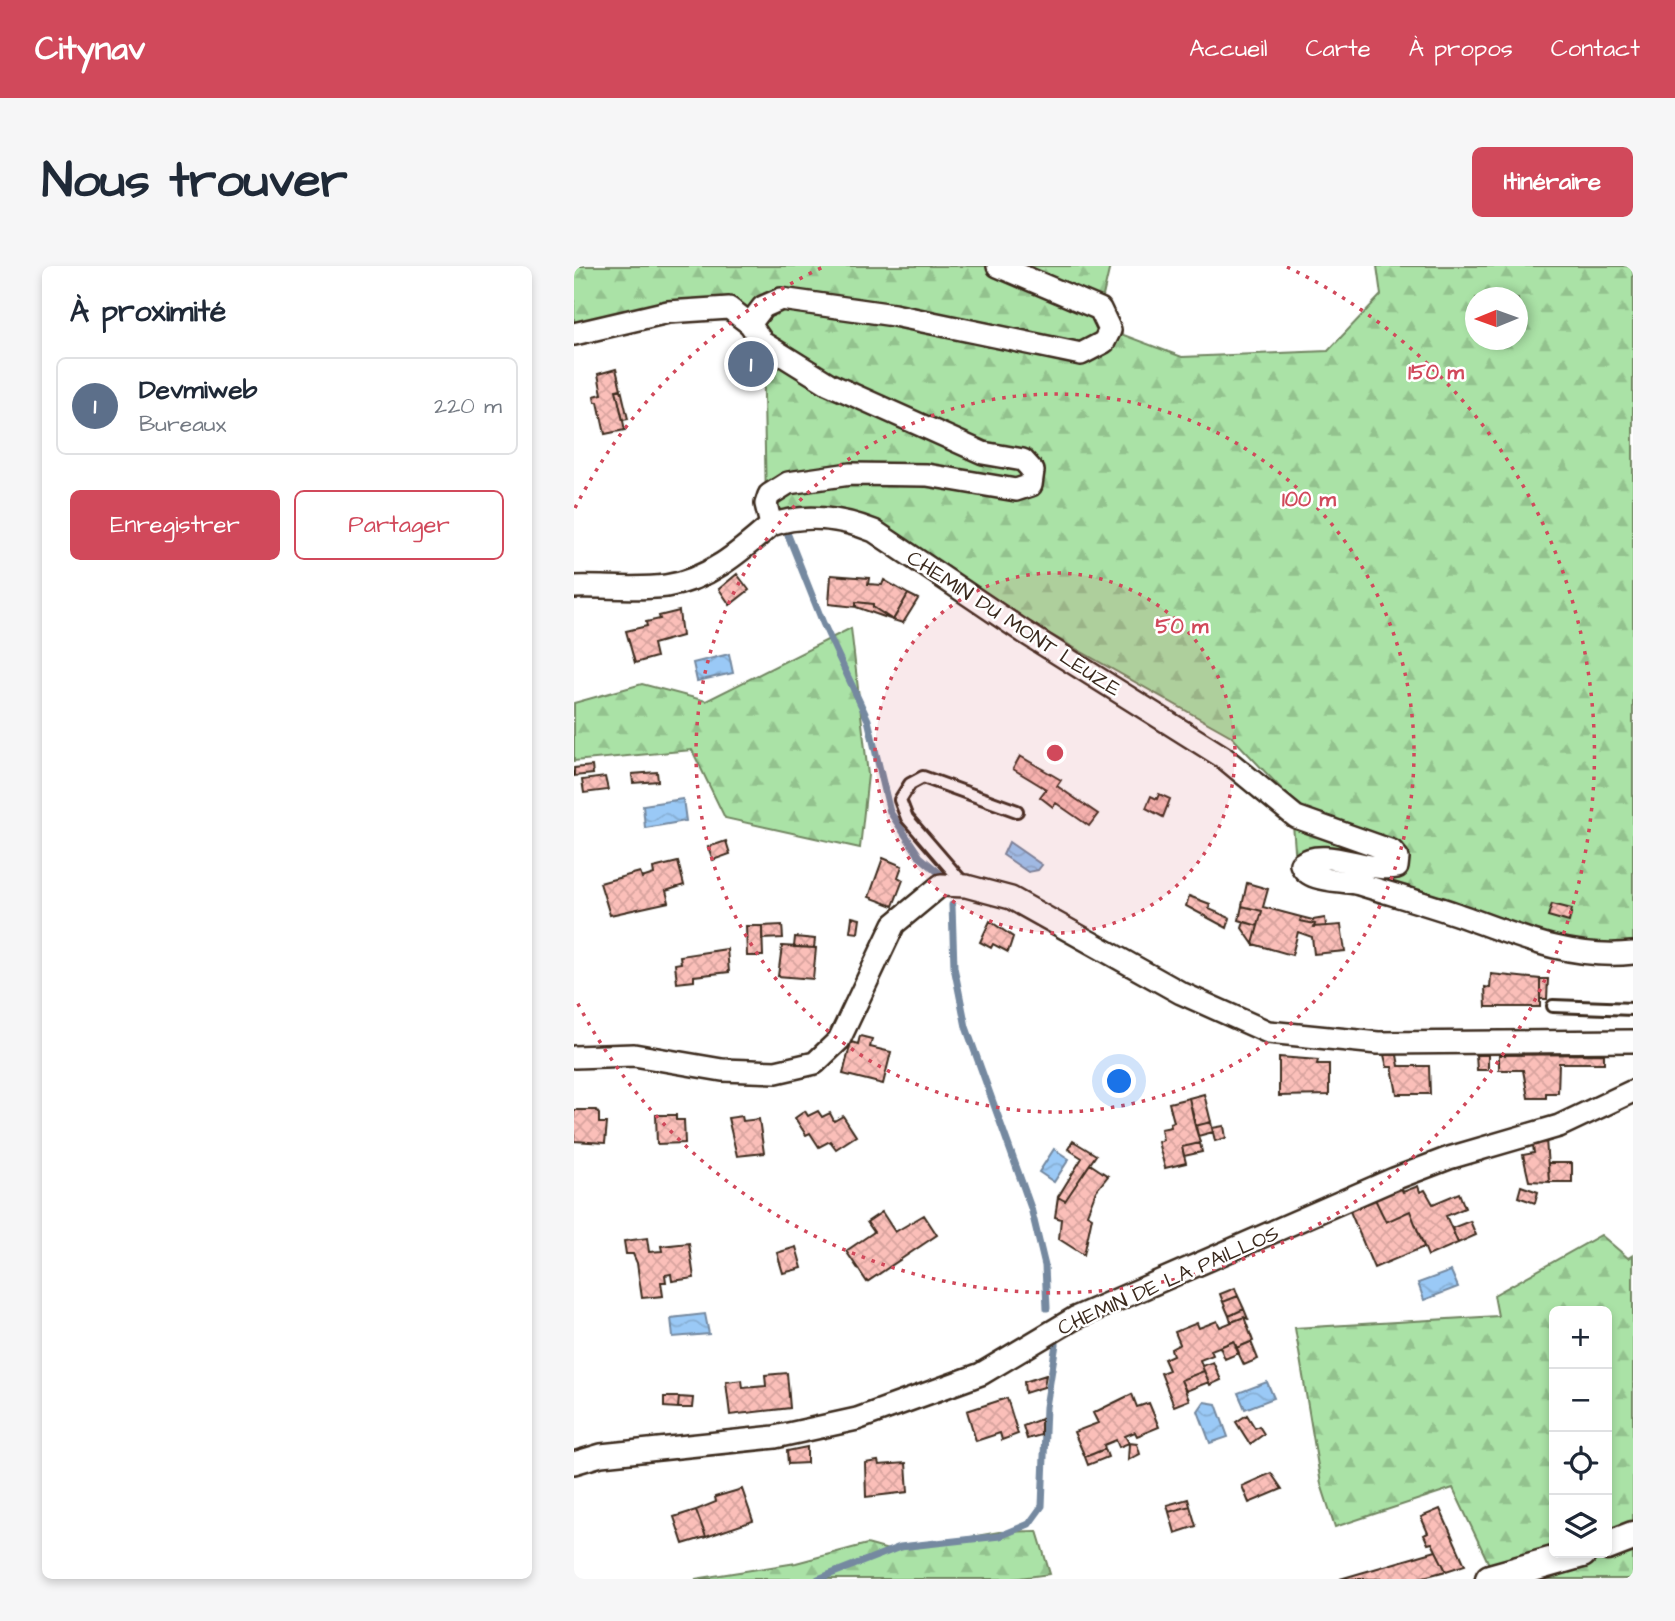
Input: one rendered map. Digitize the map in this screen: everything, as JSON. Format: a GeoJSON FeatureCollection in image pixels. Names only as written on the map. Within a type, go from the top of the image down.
{"type":"FeatureCollection","features":[{"type":"Feature","properties":{"kind":"main road"},"geometry":{"type":"LineString","coordinates":[[1612,1544],[1633,1536]]}},
{"type":"Feature","properties":{"kind":"main road"},"geometry":{"type":"LineString","coordinates":[[1490,1579],[1564,1558]]}},
{"type":"Feature","properties":{"kind":"street"},"geometry":{"type":"LineString","coordinates":[[750,324],[763,307],[781,299],[894,315],[1081,354],[1104,342],[1110,330],[1100,309],[998,266]]}},
{"type":"Feature","properties":{"kind":"street"},"geometry":{"type":"LineString","coordinates":[[574,334],[668,312],[729,308],[750,324],[763,343],[829,384],[983,453],[1023,460],[1034,471],[1031,485],[1016,490],[927,475],[850,474],[788,483],[769,495],[766,504],[771,525],[737,555],[702,576],[666,586],[574,587]]}},
{"type":"Feature","properties":{"kind":"street","name":"CHEMIN DU MONT LEUZE"},"geometry":{"type":"LineString","coordinates":[[771,525],[788,519],[847,520],[874,531],[1024,632],[1223,757],[1296,817],[1392,851],[1398,858],[1397,867],[1386,869],[1319,857],[1301,864],[1304,872],[1311,876],[1353,882],[1560,951],[1609,956],[1633,953]]}},
{"type":"Feature","properties":{"kind":"street"},"geometry":{"type":"LineString","coordinates":[[574,1057],[634,1055],[722,1070],[776,1072],[815,1063],[839,1040],[894,924],[941,885],[966,886],[1011,898],[1181,993],[1268,1032],[1378,1043],[1633,1041]]}},
{"type":"Feature","properties":{"kind":"street","name":"CHEMIN DE LA PAILLOS"},"geometry":{"type":"LineString","coordinates":[[574,1463],[601,1455],[775,1437],[857,1419],[981,1374],[1075,1318],[1394,1179],[1449,1158],[1559,1126],[1633,1091]]}},
{"type":"Feature","properties":{"kind":"lane"},"geometry":{"type":"LineString","coordinates":[[966,886],[907,818],[900,800],[910,784],[923,777],[1017,810]]}},
{"type":"Feature","properties":{"kind":"lane"},"geometry":{"type":"LineString","coordinates":[[1553,1006],[1633,1009]]}},
{"type":"Feature","properties":{"kind":"green space"},"geometry":{"type":"Polygon","coordinates":[[[574,266],[1110,266],[1100,309],[1110,330],[1182,357],[1328,351],[1381,295],[1377,266],[1633,266],[1633,945],[1570,945],[1296,863],[1291,799],[1231,736],[847,520],[788,519],[766,504],[763,343],[729,308],[668,312],[574,346],[574,266]]]}},
{"type":"Feature","properties":{"kind":"green space"},"geometry":{"type":"Polygon","coordinates":[[[851,628],[868,775],[860,848],[725,818],[692,750],[574,761],[574,703],[642,684],[706,701],[851,628]]]}},
{"type":"Feature","properties":{"kind":"green space"},"geometry":{"type":"Polygon","coordinates":[[[1601,1235],[1628,1258],[1633,1255],[1633,1579],[1496,1579],[1453,1488],[1335,1527],[1321,1484],[1295,1328],[1498,1316],[1494,1295],[1601,1235]]]}},
{"type":"Feature","properties":{"kind":"green space"},"geometry":{"type":"Polygon","coordinates":[[[1037,1531],[1050,1574],[1012,1579],[695,1579],[796,1563],[867,1544],[892,1551],[999,1532],[1037,1531]]]}},
{"type":"Feature","properties":{"kind":"water"},"geometry":{"type":"Polygon","coordinates":[[[729,654],[733,673],[697,681],[693,663],[729,654]]]}},
{"type":"Feature","properties":{"kind":"water"},"geometry":{"type":"Polygon","coordinates":[[[683,799],[686,821],[645,828],[643,805],[683,799]]]}},
{"type":"Feature","properties":{"kind":"water"},"geometry":{"type":"Polygon","coordinates":[[[1009,842],[1042,865],[1038,870],[1028,872],[1003,855],[1009,842]]]}},
{"type":"Feature","properties":{"kind":"water"},"geometry":{"type":"Polygon","coordinates":[[[1054,1149],[1069,1159],[1054,1182],[1039,1172],[1054,1149]]]}},
{"type":"Feature","properties":{"kind":"water"},"geometry":{"type":"Polygon","coordinates":[[[1451,1271],[1458,1287],[1424,1300],[1418,1283],[1451,1271]]]}},
{"type":"Feature","properties":{"kind":"water"},"geometry":{"type":"Polygon","coordinates":[[[705,1314],[709,1334],[673,1337],[671,1318],[705,1314]]]}},
{"type":"Feature","properties":{"kind":"water"},"geometry":{"type":"Polygon","coordinates":[[[1267,1382],[1274,1398],[1245,1409],[1238,1393],[1267,1382]]]}},
{"type":"Feature","properties":{"kind":"water"},"geometry":{"type":"Polygon","coordinates":[[[1204,1402],[1216,1404],[1228,1437],[1210,1443],[1198,1411],[1204,1402]]]}},
{"type":"Feature","properties":{"kind":"building"},"geometry":{"type":"Polygon","coordinates":[[[616,369],[621,389],[616,390],[625,430],[605,434],[598,402],[595,402],[594,396],[602,394],[598,374],[616,369]]]}},
{"type":"Feature","properties":{"kind":"building"},"geometry":{"type":"Polygon","coordinates":[[[621,389],[628,419],[623,420],[616,390],[621,389]]]}},
{"type":"Feature","properties":{"kind":"building"},"geometry":{"type":"Polygon","coordinates":[[[737,574],[749,590],[730,605],[719,589],[737,574]]]}},
{"type":"Feature","properties":{"kind":"building"},"geometry":{"type":"Polygon","coordinates":[[[831,575],[869,578],[868,584],[882,585],[884,580],[908,594],[893,620],[873,607],[873,604],[856,602],[856,607],[829,604],[831,575]]]}},
{"type":"Feature","properties":{"kind":"building"},"geometry":{"type":"Polygon","coordinates":[[[908,594],[918,599],[903,623],[893,620],[908,594]]]}},
{"type":"Feature","properties":{"kind":"building"},"geometry":{"type":"Polygon","coordinates":[[[856,602],[873,604],[873,607],[893,620],[856,607],[856,602]]]}},
{"type":"Feature","properties":{"kind":"building"},"geometry":{"type":"Polygon","coordinates":[[[679,611],[682,636],[653,644],[656,657],[635,663],[626,631],[647,626],[646,622],[679,611]]]}},
{"type":"Feature","properties":{"kind":"building"},"geometry":{"type":"Polygon","coordinates":[[[1020,756],[1061,780],[1057,786],[1098,814],[1089,826],[1056,803],[1053,807],[1040,797],[1046,789],[1013,769],[1020,756]]]}},
{"type":"Feature","properties":{"kind":"building"},"geometry":{"type":"Polygon","coordinates":[[[592,766],[593,774],[574,776],[574,768],[592,766]]]}},
{"type":"Feature","properties":{"kind":"building"},"geometry":{"type":"Polygon","coordinates":[[[657,772],[658,781],[633,783],[632,774],[657,772]]]}},
{"type":"Feature","properties":{"kind":"building"},"geometry":{"type":"Polygon","coordinates":[[[605,777],[608,790],[584,793],[582,780],[605,777]]]}},
{"type":"Feature","properties":{"kind":"building"},"geometry":{"type":"Polygon","coordinates":[[[1159,794],[1170,799],[1163,817],[1146,808],[1151,796],[1157,799],[1159,794]]]}},
{"type":"Feature","properties":{"kind":"building"},"geometry":{"type":"Polygon","coordinates":[[[726,841],[730,854],[713,860],[708,847],[726,841]]]}},
{"type":"Feature","properties":{"kind":"building"},"geometry":{"type":"Polygon","coordinates":[[[883,858],[902,866],[898,877],[903,880],[893,906],[869,897],[883,858]]]}},
{"type":"Feature","properties":{"kind":"building"},"geometry":{"type":"Polygon","coordinates":[[[678,862],[684,885],[666,891],[669,902],[610,915],[600,883],[640,872],[642,878],[654,874],[653,868],[678,862]]]}},
{"type":"Feature","properties":{"kind":"building"},"geometry":{"type":"Polygon","coordinates":[[[1247,883],[1268,889],[1263,907],[1301,917],[1300,921],[1315,924],[1314,927],[1341,925],[1345,951],[1314,954],[1312,937],[1298,932],[1292,955],[1253,944],[1262,911],[1242,906],[1247,883]]]}},
{"type":"Feature","properties":{"kind":"building"},"geometry":{"type":"Polygon","coordinates":[[[1189,896],[1210,904],[1209,909],[1230,918],[1227,928],[1186,906],[1189,896]]]}},
{"type":"Feature","properties":{"kind":"building"},"geometry":{"type":"Polygon","coordinates":[[[1552,904],[1572,909],[1569,922],[1548,916],[1552,904]]]}},
{"type":"Feature","properties":{"kind":"building"},"geometry":{"type":"Polygon","coordinates":[[[1242,906],[1262,911],[1258,926],[1239,920],[1242,906]]]}},
{"type":"Feature","properties":{"kind":"building"},"geometry":{"type":"Polygon","coordinates":[[[852,917],[860,919],[858,933],[850,932],[852,917]]]}},
{"type":"Feature","properties":{"kind":"building"},"geometry":{"type":"Polygon","coordinates":[[[1301,917],[1313,920],[1325,918],[1326,926],[1314,927],[1315,924],[1300,921],[1301,917]]]}},
{"type":"Feature","properties":{"kind":"building"},"geometry":{"type":"Polygon","coordinates":[[[990,921],[1013,937],[1008,952],[993,944],[991,948],[980,942],[990,921]]]}},
{"type":"Feature","properties":{"kind":"building"},"geometry":{"type":"Polygon","coordinates":[[[1244,922],[1258,926],[1253,944],[1242,928],[1244,922]]]}},
{"type":"Feature","properties":{"kind":"building"},"geometry":{"type":"Polygon","coordinates":[[[782,925],[783,938],[762,939],[762,926],[782,925]]]}},
{"type":"Feature","properties":{"kind":"building"},"geometry":{"type":"Polygon","coordinates":[[[746,926],[762,926],[763,956],[747,956],[746,926]]]}},
{"type":"Feature","properties":{"kind":"building"},"geometry":{"type":"Polygon","coordinates":[[[795,937],[815,939],[814,948],[794,947],[795,937]]]}},
{"type":"Feature","properties":{"kind":"building"},"geometry":{"type":"Polygon","coordinates":[[[782,946],[816,948],[813,979],[778,976],[782,946]]]}},
{"type":"Feature","properties":{"kind":"building"},"geometry":{"type":"Polygon","coordinates":[[[727,949],[729,972],[694,976],[694,981],[677,983],[675,964],[681,963],[680,956],[727,949]]]}},
{"type":"Feature","properties":{"kind":"building"},"geometry":{"type":"Polygon","coordinates":[[[1491,974],[1540,979],[1540,1007],[1486,1007],[1485,987],[1490,988],[1491,974]]]}},
{"type":"Feature","properties":{"kind":"building"},"geometry":{"type":"Polygon","coordinates":[[[1540,979],[1548,979],[1547,999],[1540,999],[1540,979]]]}},
{"type":"Feature","properties":{"kind":"building"},"geometry":{"type":"Polygon","coordinates":[[[860,1036],[872,1039],[870,1047],[891,1052],[883,1084],[843,1074],[851,1042],[858,1044],[860,1036]]]}},
{"type":"Feature","properties":{"kind":"building"},"geometry":{"type":"Polygon","coordinates":[[[1604,1054],[1604,1063],[1559,1063],[1558,1093],[1546,1093],[1546,1098],[1528,1098],[1523,1070],[1499,1070],[1499,1055],[1604,1054]]]}},
{"type":"Feature","properties":{"kind":"building"},"geometry":{"type":"Polygon","coordinates":[[[1384,1055],[1397,1055],[1399,1066],[1429,1066],[1430,1094],[1397,1094],[1392,1067],[1387,1067],[1384,1055]]]}},
{"type":"Feature","properties":{"kind":"building"},"geometry":{"type":"Polygon","coordinates":[[[1476,1055],[1488,1055],[1488,1070],[1477,1070],[1476,1055]]]}},
{"type":"Feature","properties":{"kind":"building"},"geometry":{"type":"Polygon","coordinates":[[[1279,1057],[1318,1060],[1317,1064],[1329,1064],[1329,1095],[1279,1096],[1279,1057]]]}},
{"type":"Feature","properties":{"kind":"building"},"geometry":{"type":"Polygon","coordinates":[[[1204,1094],[1211,1122],[1195,1126],[1189,1098],[1204,1094]]]}},
{"type":"Feature","properties":{"kind":"building"},"geometry":{"type":"Polygon","coordinates":[[[1189,1098],[1200,1143],[1182,1147],[1186,1163],[1165,1168],[1158,1142],[1163,1140],[1161,1129],[1171,1127],[1170,1123],[1174,1122],[1169,1103],[1189,1098]]]}},
{"type":"Feature","properties":{"kind":"building"},"geometry":{"type":"Polygon","coordinates":[[[574,1110],[596,1110],[599,1123],[607,1123],[605,1143],[574,1141],[574,1110]]]}},
{"type":"Feature","properties":{"kind":"building"},"geometry":{"type":"Polygon","coordinates":[[[805,1111],[808,1116],[818,1111],[822,1117],[830,1113],[834,1121],[843,1116],[856,1136],[836,1149],[830,1141],[819,1147],[810,1133],[806,1135],[795,1118],[805,1111]]]}},
{"type":"Feature","properties":{"kind":"building"},"geometry":{"type":"Polygon","coordinates":[[[656,1115],[676,1115],[676,1120],[684,1120],[685,1143],[657,1144],[656,1115]]]}},
{"type":"Feature","properties":{"kind":"building"},"geometry":{"type":"Polygon","coordinates":[[[742,1116],[743,1121],[759,1119],[764,1153],[737,1156],[728,1118],[742,1116]]]}},
{"type":"Feature","properties":{"kind":"building"},"geometry":{"type":"Polygon","coordinates":[[[1211,1122],[1213,1132],[1198,1136],[1195,1126],[1211,1122]]]}},
{"type":"Feature","properties":{"kind":"building"},"geometry":{"type":"Polygon","coordinates":[[[1224,1126],[1226,1138],[1215,1141],[1212,1128],[1224,1126]]]}},
{"type":"Feature","properties":{"kind":"building"},"geometry":{"type":"Polygon","coordinates":[[[1546,1139],[1549,1182],[1529,1181],[1523,1155],[1534,1153],[1533,1145],[1546,1139]]]}},
{"type":"Feature","properties":{"kind":"building"},"geometry":{"type":"Polygon","coordinates":[[[1073,1141],[1096,1155],[1065,1201],[1058,1197],[1082,1158],[1068,1149],[1073,1141]]]}},
{"type":"Feature","properties":{"kind":"building"},"geometry":{"type":"Polygon","coordinates":[[[1200,1143],[1202,1152],[1184,1156],[1182,1147],[1200,1143]]]}},
{"type":"Feature","properties":{"kind":"building"},"geometry":{"type":"Polygon","coordinates":[[[1548,1163],[1572,1163],[1572,1182],[1549,1182],[1548,1163]]]}},
{"type":"Feature","properties":{"kind":"building"},"geometry":{"type":"Polygon","coordinates":[[[1090,1164],[1108,1176],[1096,1191],[1087,1214],[1092,1217],[1084,1255],[1059,1239],[1061,1219],[1055,1217],[1058,1197],[1065,1201],[1090,1164]]]}},
{"type":"Feature","properties":{"kind":"building"},"geometry":{"type":"Polygon","coordinates":[[[1400,1186],[1403,1192],[1418,1186],[1420,1192],[1425,1190],[1433,1204],[1459,1193],[1465,1208],[1446,1216],[1458,1243],[1428,1256],[1410,1211],[1386,1222],[1374,1197],[1400,1186]]]}},
{"type":"Feature","properties":{"kind":"building"},"geometry":{"type":"Polygon","coordinates":[[[1521,1186],[1538,1192],[1535,1203],[1518,1197],[1521,1186]]]}},
{"type":"Feature","properties":{"kind":"building"},"geometry":{"type":"Polygon","coordinates":[[[1374,1197],[1386,1222],[1410,1211],[1424,1247],[1374,1268],[1349,1209],[1374,1197]]]}},
{"type":"Feature","properties":{"kind":"building"},"geometry":{"type":"Polygon","coordinates":[[[882,1212],[895,1232],[924,1215],[937,1235],[867,1282],[846,1251],[874,1232],[867,1222],[882,1212]]]}},
{"type":"Feature","properties":{"kind":"building"},"geometry":{"type":"Polygon","coordinates":[[[1470,1221],[1476,1235],[1458,1243],[1452,1228],[1470,1221]]]}},
{"type":"Feature","properties":{"kind":"building"},"geometry":{"type":"Polygon","coordinates":[[[647,1238],[649,1252],[662,1251],[661,1246],[689,1243],[694,1278],[672,1281],[671,1274],[665,1275],[666,1282],[661,1282],[663,1296],[642,1298],[637,1263],[633,1254],[626,1254],[624,1241],[647,1238]]]}},
{"type":"Feature","properties":{"kind":"building"},"geometry":{"type":"Polygon","coordinates":[[[796,1247],[802,1268],[783,1273],[777,1253],[796,1247]]]}},
{"type":"Feature","properties":{"kind":"building"},"geometry":{"type":"Polygon","coordinates":[[[1235,1288],[1238,1296],[1223,1302],[1220,1294],[1235,1288]]]}},
{"type":"Feature","properties":{"kind":"building"},"geometry":{"type":"Polygon","coordinates":[[[1238,1296],[1244,1309],[1229,1316],[1223,1302],[1238,1296]]]}},
{"type":"Feature","properties":{"kind":"building"},"geometry":{"type":"Polygon","coordinates":[[[1244,1309],[1248,1319],[1244,1317],[1231,1322],[1229,1316],[1244,1309]]]}},
{"type":"Feature","properties":{"kind":"building"},"geometry":{"type":"Polygon","coordinates":[[[1244,1317],[1253,1341],[1236,1348],[1234,1341],[1211,1350],[1213,1355],[1200,1360],[1204,1371],[1181,1380],[1189,1400],[1174,1406],[1161,1373],[1169,1370],[1164,1359],[1173,1355],[1171,1349],[1180,1344],[1175,1332],[1197,1323],[1199,1328],[1217,1321],[1220,1327],[1244,1317]]]}},
{"type":"Feature","properties":{"kind":"building"},"geometry":{"type":"Polygon","coordinates":[[[1234,1341],[1239,1353],[1225,1359],[1220,1347],[1234,1341]]]}},
{"type":"Feature","properties":{"kind":"building"},"geometry":{"type":"Polygon","coordinates":[[[1251,1342],[1258,1359],[1244,1365],[1236,1348],[1251,1342]]]}},
{"type":"Feature","properties":{"kind":"building"},"geometry":{"type":"Polygon","coordinates":[[[1213,1362],[1221,1380],[1210,1385],[1202,1366],[1213,1362]]]}},
{"type":"Feature","properties":{"kind":"building"},"geometry":{"type":"Polygon","coordinates":[[[1204,1371],[1209,1382],[1186,1391],[1181,1380],[1204,1371]]]}},
{"type":"Feature","properties":{"kind":"building"},"geometry":{"type":"Polygon","coordinates":[[[787,1373],[790,1408],[730,1415],[726,1382],[742,1380],[743,1388],[766,1386],[765,1375],[787,1373]]]}},
{"type":"Feature","properties":{"kind":"building"},"geometry":{"type":"Polygon","coordinates":[[[1046,1375],[1044,1387],[1025,1393],[1024,1382],[1046,1375]]]}},
{"type":"Feature","properties":{"kind":"building"},"geometry":{"type":"Polygon","coordinates":[[[1132,1394],[1137,1407],[1149,1403],[1159,1427],[1137,1436],[1135,1432],[1125,1436],[1129,1443],[1119,1447],[1116,1440],[1104,1445],[1105,1449],[1085,1457],[1074,1432],[1098,1423],[1093,1413],[1132,1394]]]}},
{"type":"Feature","properties":{"kind":"building"},"geometry":{"type":"Polygon","coordinates":[[[664,1397],[679,1397],[678,1408],[664,1407],[664,1397]]]}},
{"type":"Feature","properties":{"kind":"building"},"geometry":{"type":"Polygon","coordinates":[[[679,1397],[693,1398],[692,1408],[678,1408],[679,1397]]]}},
{"type":"Feature","properties":{"kind":"building"},"geometry":{"type":"Polygon","coordinates":[[[1007,1398],[1018,1434],[1002,1440],[1000,1433],[976,1441],[967,1411],[1007,1398]]]}},
{"type":"Feature","properties":{"kind":"building"},"geometry":{"type":"Polygon","coordinates":[[[1247,1415],[1255,1428],[1259,1426],[1264,1434],[1250,1444],[1236,1422],[1247,1415]]]}},
{"type":"Feature","properties":{"kind":"building"},"geometry":{"type":"Polygon","coordinates":[[[1041,1419],[1041,1435],[1027,1439],[1023,1426],[1041,1419]]]}},
{"type":"Feature","properties":{"kind":"building"},"geometry":{"type":"Polygon","coordinates":[[[1129,1443],[1137,1444],[1140,1454],[1128,1460],[1129,1443]]]}},
{"type":"Feature","properties":{"kind":"building"},"geometry":{"type":"Polygon","coordinates":[[[807,1447],[807,1463],[788,1464],[787,1451],[807,1447]]]}},
{"type":"Feature","properties":{"kind":"building"},"geometry":{"type":"Polygon","coordinates":[[[1105,1449],[1108,1457],[1088,1465],[1085,1457],[1105,1449]]]}},
{"type":"Feature","properties":{"kind":"building"},"geometry":{"type":"Polygon","coordinates":[[[878,1461],[879,1465],[906,1463],[908,1492],[866,1497],[865,1463],[878,1461]]]}},
{"type":"Feature","properties":{"kind":"building"},"geometry":{"type":"Polygon","coordinates":[[[1271,1473],[1282,1489],[1249,1503],[1242,1486],[1271,1473]]]}},
{"type":"Feature","properties":{"kind":"building"},"geometry":{"type":"Polygon","coordinates":[[[742,1489],[753,1521],[706,1537],[696,1510],[716,1502],[715,1497],[742,1489]]]}},
{"type":"Feature","properties":{"kind":"building"},"geometry":{"type":"Polygon","coordinates":[[[1188,1499],[1190,1506],[1169,1512],[1167,1505],[1188,1499]]]}},
{"type":"Feature","properties":{"kind":"building"},"geometry":{"type":"Polygon","coordinates":[[[1190,1506],[1196,1526],[1175,1533],[1169,1512],[1190,1506]]]}},
{"type":"Feature","properties":{"kind":"building"},"geometry":{"type":"Polygon","coordinates":[[[1440,1509],[1465,1565],[1446,1571],[1432,1543],[1428,1544],[1424,1535],[1428,1533],[1421,1517],[1440,1509]]]}},
{"type":"Feature","properties":{"kind":"building"},"geometry":{"type":"Polygon","coordinates":[[[696,1510],[706,1537],[683,1544],[674,1517],[696,1510]]]}},
{"type":"Feature","properties":{"kind":"building"},"geometry":{"type":"Polygon","coordinates":[[[1436,1551],[1446,1571],[1416,1579],[1340,1579],[1436,1551]]]}},
{"type":"Feature","properties":{"kind":"waterway"},"geometry":{"type":"LineString","coordinates":[[788,535],[823,623],[868,720],[890,812],[920,857],[944,877]]}},
{"type":"Feature","properties":{"kind":"waterway"},"geometry":{"type":"LineString","coordinates":[[952,905],[954,967],[966,1027],[1031,1208],[1045,1266],[1047,1308]]}},
{"type":"Feature","properties":{"kind":"waterway"},"geometry":{"type":"LineString","coordinates":[[818,1579],[900,1547],[1000,1536],[1029,1524],[1042,1506],[1046,1407],[1056,1344]]}},
{"type":"Feature","properties":{"kind":"place","name":"Devmiweb"},"geometry":{"type":"Point","coordinates":[751,364]}}]}
